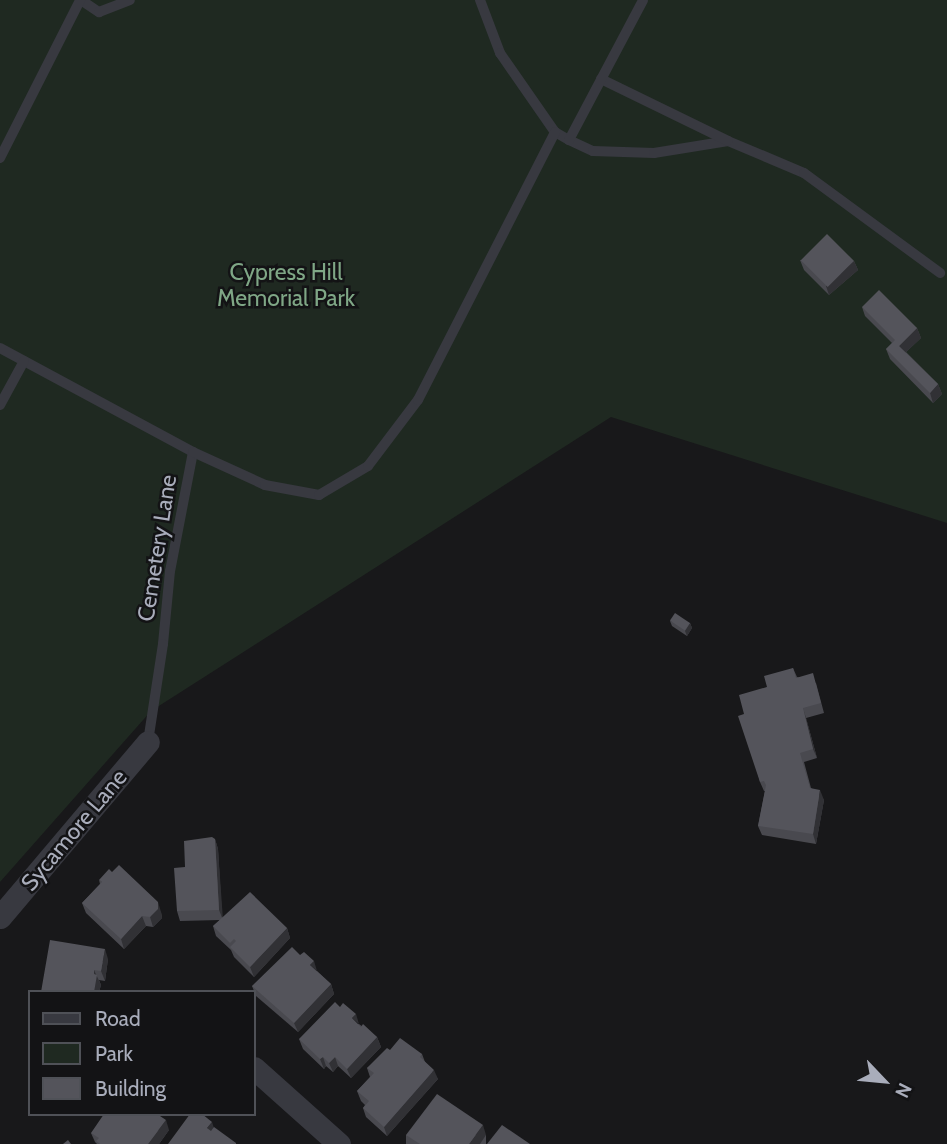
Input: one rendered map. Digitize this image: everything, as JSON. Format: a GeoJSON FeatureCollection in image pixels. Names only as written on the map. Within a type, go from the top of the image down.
{"type":"FeatureCollection","features":[{"type":"Feature","properties":{"kind":"street","name":"Sycamore Lane"},"geometry":{"type":"LineString","coordinates":[[0,917],[148,743]]}},
{"type":"Feature","properties":{"kind":"street"},"geometry":{"type":"LineString","coordinates":[[256,1070],[339,1144]]}},
{"type":"Feature","properties":{"kind":"lane"},"geometry":{"type":"LineString","coordinates":[[0,158],[81,0],[99,12],[130,0]]}},
{"type":"Feature","properties":{"kind":"lane"},"geometry":{"type":"LineString","coordinates":[[480,0],[500,53],[555,132],[569,140],[593,151],[654,153],[728,141]]}},
{"type":"Feature","properties":{"kind":"lane"},"geometry":{"type":"LineString","coordinates":[[569,140],[643,0]]}},
{"type":"Feature","properties":{"kind":"lane"},"geometry":{"type":"LineString","coordinates":[[601,79],[728,141],[804,173],[940,273]]}},
{"type":"Feature","properties":{"kind":"lane"},"geometry":{"type":"LineString","coordinates":[[193,452],[265,485],[319,495],[368,466],[418,400],[555,132]]}},
{"type":"Feature","properties":{"kind":"lane","name":"Cemetery Lane"},"geometry":{"type":"LineString","coordinates":[[0,348],[193,452],[170,571],[163,644],[148,743]]}},
{"type":"Feature","properties":{"kind":"lane"},"geometry":{"type":"LineString","coordinates":[[0,405],[24,360]]}},
{"type":"Feature","properties":{"kind":"green space","name":"Cypress Hill Memorial Park"},"geometry":{"type":"Polygon","coordinates":[[[0,0],[947,0],[947,523],[611,417],[151,711],[0,882],[0,0]]]}},
{"type":"Feature","properties":{"kind":"building"},"geometry":{"type":"Polygon","coordinates":[[[827,234],[854,261],[828,287],[801,260],[827,234]]]}},
{"type":"Feature","properties":{"kind":"building"},"geometry":{"type":"Polygon","coordinates":[[[879,290],[917,328],[899,346],[938,384],[930,393],[886,349],[895,340],[862,307],[879,290]]]}},
{"type":"Feature","properties":{"kind":"building"},"geometry":{"type":"Polygon","coordinates":[[[675,613],[690,623],[685,631],[670,620],[675,613]]]}},
{"type":"Feature","properties":{"kind":"building"},"geometry":{"type":"Polygon","coordinates":[[[793,668],[796,678],[813,673],[821,703],[803,708],[813,749],[800,753],[810,788],[820,790],[813,834],[758,826],[766,785],[764,781],[760,782],[738,716],[744,714],[739,695],[767,687],[764,676],[793,668]]]}},
{"type":"Feature","properties":{"kind":"building"},"geometry":{"type":"Polygon","coordinates":[[[212,837],[215,839],[219,910],[177,911],[174,868],[185,867],[184,841],[212,837]]]}},
{"type":"Feature","properties":{"kind":"building"},"geometry":{"type":"Polygon","coordinates":[[[119,865],[158,902],[158,909],[150,917],[142,916],[121,939],[82,903],[102,882],[99,880],[109,869],[112,872],[119,865]]]}},
{"type":"Feature","properties":{"kind":"building"},"geometry":{"type":"Polygon","coordinates":[[[250,892],[287,928],[250,967],[230,947],[236,941],[234,939],[230,943],[213,926],[250,892]]]}},
{"type":"Feature","properties":{"kind":"building"},"geometry":{"type":"Polygon","coordinates":[[[50,940],[105,949],[101,971],[94,970],[97,975],[94,990],[41,990],[50,940]]]}},
{"type":"Feature","properties":{"kind":"building"},"geometry":{"type":"Polygon","coordinates":[[[292,947],[300,955],[304,952],[314,961],[310,965],[331,984],[294,1023],[252,986],[292,947]]]}},
{"type":"Feature","properties":{"kind":"building"},"geometry":{"type":"Polygon","coordinates":[[[335,1002],[340,1007],[343,1003],[356,1014],[352,1018],[361,1027],[363,1024],[377,1037],[347,1069],[335,1057],[329,1063],[323,1057],[320,1059],[299,1039],[335,1002]]]}},
{"type":"Feature","properties":{"kind":"building"},"geometry":{"type":"Polygon","coordinates":[[[400,1038],[422,1054],[420,1057],[434,1070],[384,1127],[363,1108],[369,1101],[357,1091],[374,1073],[367,1068],[387,1048],[390,1050],[400,1038]]]}},
{"type":"Feature","properties":{"kind":"building"},"geometry":{"type":"Polygon","coordinates":[[[437,1094],[483,1125],[469,1144],[420,1144],[406,1135],[437,1094]]]}},
{"type":"Feature","properties":{"kind":"building"},"geometry":{"type":"Polygon","coordinates":[[[103,1116],[160,1116],[166,1120],[148,1144],[100,1144],[96,1141],[99,1138],[91,1133],[103,1116]]]}},
{"type":"Feature","properties":{"kind":"building"},"geometry":{"type":"Polygon","coordinates":[[[189,1116],[204,1116],[212,1122],[207,1128],[211,1131],[214,1127],[236,1143],[236,1144],[168,1144],[189,1116]]]}},
{"type":"Feature","properties":{"kind":"building"},"geometry":{"type":"Polygon","coordinates":[[[502,1125],[530,1144],[487,1144],[502,1125]]]}}]}
